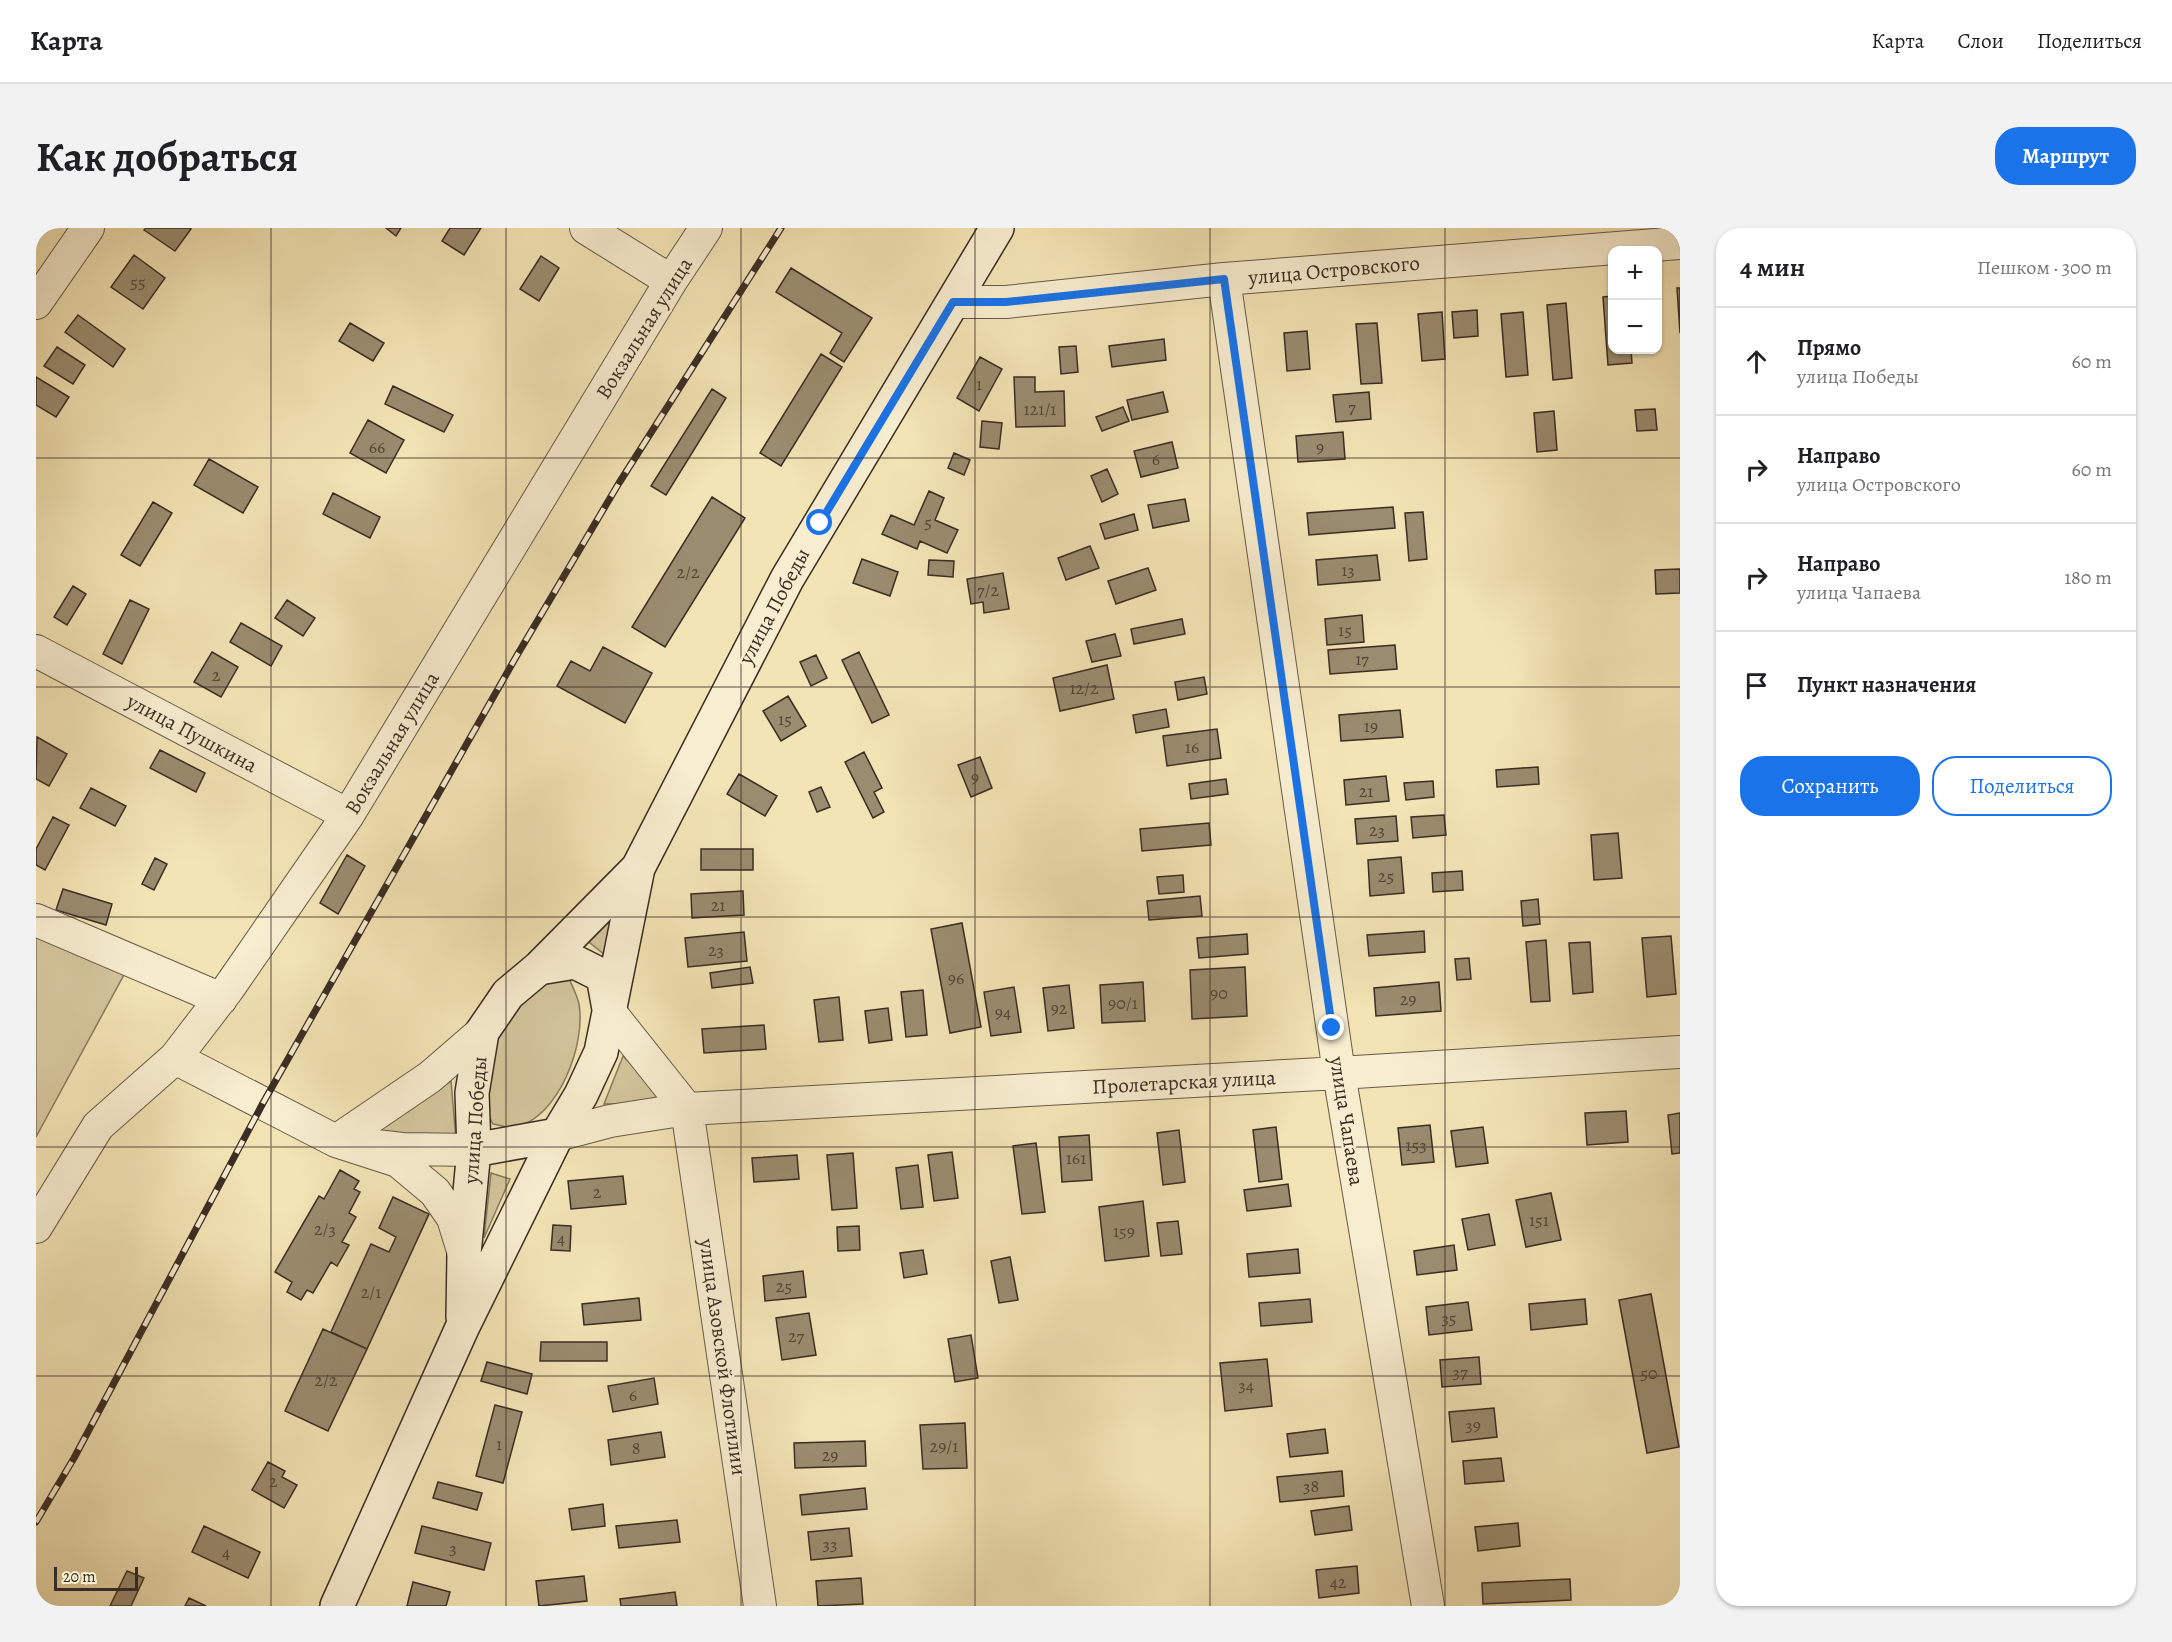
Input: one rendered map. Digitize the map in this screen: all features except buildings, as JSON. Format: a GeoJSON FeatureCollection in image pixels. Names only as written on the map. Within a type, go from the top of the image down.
{"type":"FeatureCollection","features":[{"type":"Feature","properties":{"kind":"street"},"geometry":{"type":"LineString","coordinates":[[36,303],[88,228]]}},
{"type":"Feature","properties":{"kind":"street"},"geometry":{"type":"LineString","coordinates":[[586,228],[671,281]]}},
{"type":"Feature","properties":{"kind":"street","name":"Вокзальная улица"},"geometry":{"type":"LineString","coordinates":[[36,1227],[98,1126],[175,1058],[221,999],[348,815],[671,281],[706,228]]}},
{"type":"Feature","properties":{"kind":"street","name":"улица Победы"},"geometry":{"type":"LineString","coordinates":[[336,1606],[462,1328],[556,1135],[581,1095],[601,1052],[638,868],[787,579],[997,228]]}},
{"type":"Feature","properties":{"kind":"street","name":"улица Островского"},"geometry":{"type":"LineString","coordinates":[[953,302],[1006,302],[1224,279],[1680,243]]}},
{"type":"Feature","properties":{"kind":"street","name":"улица Чапаева"},"geometry":{"type":"LineString","coordinates":[[1224,279],[1339,1073],[1428,1606]]}},
{"type":"Feature","properties":{"kind":"street","name":"улица Пушкина"},"geometry":{"type":"LineString","coordinates":[[36,651],[348,815]]}},
{"type":"Feature","properties":{"kind":"street","name":"улица Победы"},"geometry":{"type":"LineString","coordinates":[[462,1328],[465,1254],[474,1150],[472,1093],[482,1032],[508,994],[539,968],[638,868]]}},
{"type":"Feature","properties":{"kind":"street"},"geometry":{"type":"LineString","coordinates":[[36,920],[221,999]]}},
{"type":"Feature","properties":{"kind":"street"},"geometry":{"type":"LineString","coordinates":[[539,968],[575,962],[603,976],[609,1011],[687,1109]]}},
{"type":"Feature","properties":{"kind":"street"},"geometry":{"type":"LineString","coordinates":[[336,1141],[430,1077],[482,1032]]}},
{"type":"Feature","properties":{"kind":"street","name":"Пролетарская улица"},"geometry":{"type":"LineString","coordinates":[[556,1135],[610,1120],[687,1109],[1680,1052]]}},
{"type":"Feature","properties":{"kind":"street"},"geometry":{"type":"LineString","coordinates":[[175,1058],[336,1141],[398,1161],[435,1192],[453,1218],[465,1254]]}},
{"type":"Feature","properties":{"kind":"street","name":"улица Азовской Флотилии"},"geometry":{"type":"LineString","coordinates":[[687,1109],[760,1606]]}},
{"type":"Feature","properties":{"kind":"street"},"geometry":{"type":"LineString","coordinates":[[336,1141],[402,1149],[474,1150],[556,1135]]}},
{"type":"Feature","properties":{"kind":"shaded area"},"geometry":{"type":"Polygon","coordinates":[[[622,904],[610,959],[580,935],[622,904]]]}},
{"type":"Feature","properties":{"kind":"shaded area"},"geometry":{"type":"Polygon","coordinates":[[[36,933],[126,971],[36,1137],[36,933]]]}},
{"type":"Feature","properties":{"kind":"shaded area"},"geometry":{"type":"Polygon","coordinates":[[[542,977],[569,978],[576,994],[580,1020],[573,1058],[557,1094],[545,1109],[531,1120],[516,1127],[493,1124],[482,1102],[482,1077],[506,1012],[542,977]]]}},
{"type":"Feature","properties":{"kind":"shaded area"},"geometry":{"type":"Polygon","coordinates":[[[623,1056],[668,1103],[604,1104],[623,1056]]]}},
{"type":"Feature","properties":{"kind":"shaded area"},"geometry":{"type":"Polygon","coordinates":[[[451,1081],[456,1140],[359,1134],[412,1108],[451,1081]]]}},
{"type":"Feature","properties":{"kind":"shaded area"},"geometry":{"type":"Polygon","coordinates":[[[491,1173],[510,1179],[484,1238],[491,1173]]]}},
{"type":"Feature","properties":{"kind":"railway"},"geometry":{"type":"LineString","coordinates":[[36,1522],[74,1458],[263,1103],[516,657],[619,483],[781,228]]}},
{"type":"Feature","properties":{"kind":"route"},"geometry":{"type":"LineString","coordinates":[[820,523],[953,302],[1006,302],[1224,279],[1332,1028]]}}]}
